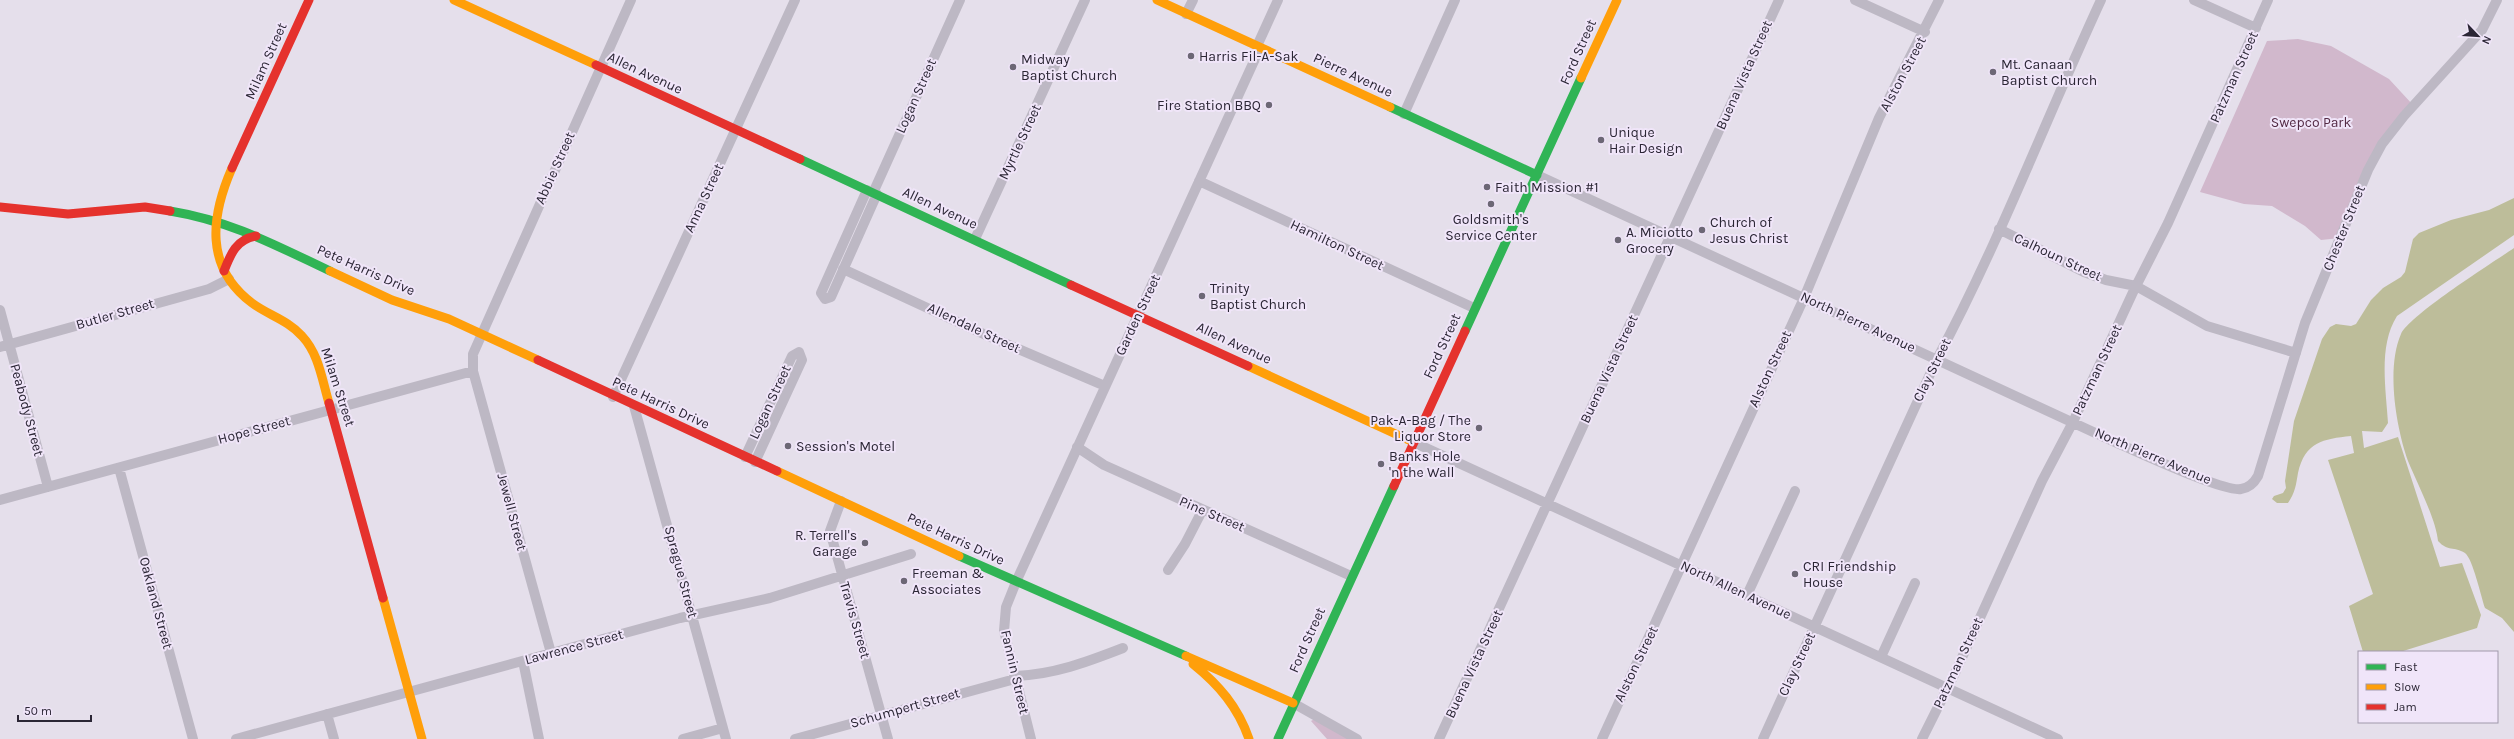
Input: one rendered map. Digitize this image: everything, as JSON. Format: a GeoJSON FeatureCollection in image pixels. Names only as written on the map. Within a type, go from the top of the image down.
{"type":"FeatureCollection","features":[{"type":"Feature","properties":{"kind":"main road","name":"Milam Street"},"geometry":{"type":"LineString","coordinates":[[309,0],[222,191],[215,220],[215,247],[227,275],[251,302],[287,322],[302,335],[316,357],[332,409],[422,739]]}},
{"type":"Feature","properties":{"kind":"main road","name":"Allen Avenue"},"geometry":{"type":"LineString","coordinates":[[454,0],[468,3],[600,67],[1413,442]]}},
{"type":"Feature","properties":{"kind":"main road","name":"Pierre Avenue"},"geometry":{"type":"LineString","coordinates":[[1157,0],[1537,175]]}},
{"type":"Feature","properties":{"kind":"main road","name":"Ford Street"},"geometry":{"type":"LineString","coordinates":[[1278,739],[1351,576],[1617,0]]}},
{"type":"Feature","properties":{"kind":"main road","name":"Pete Harris Drive"},"geometry":{"type":"LineString","coordinates":[[0,207],[68,214],[123,208],[160,208],[215,220],[256,236],[392,300],[449,319],[481,336],[1016,582],[1293,703]]}},
{"type":"Feature","properties":{"kind":"main road"},"geometry":{"type":"LineString","coordinates":[[227,275],[231,250],[243,238],[256,236]]}},
{"type":"Feature","properties":{"kind":"main road"},"geometry":{"type":"LineString","coordinates":[[1179,653],[1216,683],[1236,707],[1250,739]]}},
{"type":"Feature","properties":{"kind":"street","name":"Abbie Street"},"geometry":{"type":"LineString","coordinates":[[481,336],[631,0]]}},
{"type":"Feature","properties":{"kind":"street","name":"Anna Street"},"geometry":{"type":"LineString","coordinates":[[614,397],[795,0]]}},
{"type":"Feature","properties":{"kind":"street","name":"Logan Street"},"geometry":{"type":"LineString","coordinates":[[872,192],[844,269],[831,297],[822,298],[821,293],[872,192],[960,0]]}},
{"type":"Feature","properties":{"kind":"street","name":"Myrtle Street"},"geometry":{"type":"LineString","coordinates":[[975,239],[1085,0]]}},
{"type":"Feature","properties":{"kind":"street"},"geometry":{"type":"LineString","coordinates":[[1186,14],[1193,0]]}},
{"type":"Feature","properties":{"kind":"street","name":"Garden Street"},"geometry":{"type":"LineString","coordinates":[[1016,582],[1199,181],[1278,0]]}},
{"type":"Feature","properties":{"kind":"street"},"geometry":{"type":"LineString","coordinates":[[1404,114],[1456,0]]}},
{"type":"Feature","properties":{"kind":"street","name":"Buena Vista Street"},"geometry":{"type":"LineString","coordinates":[[1440,739],[1779,0]]}},
{"type":"Feature","properties":{"kind":"street"},"geometry":{"type":"LineString","coordinates":[[1856,0],[1925,32]]}},
{"type":"Feature","properties":{"kind":"street","name":"Alston Street"},"geometry":{"type":"LineString","coordinates":[[1602,739],[1804,298],[1879,118],[1925,32],[1939,0]]}},
{"type":"Feature","properties":{"kind":"street","name":"Clay Street"},"geometry":{"type":"LineString","coordinates":[[1763,739],[1936,359],[1960,315],[2101,0]]}},
{"type":"Feature","properties":{"kind":"street"},"geometry":{"type":"LineString","coordinates":[[2194,0],[2256,28]]}},
{"type":"Feature","properties":{"kind":"street","name":"Patzman Street"},"geometry":{"type":"LineString","coordinates":[[1922,739],[2042,481],[2073,422],[2136,286],[2192,171],[2268,0]]}},
{"type":"Feature","properties":{"kind":"street","name":"Chester Street"},"geometry":{"type":"LineString","coordinates":[[2247,487],[2256,480],[2261,468],[2305,323],[2368,170],[2382,144],[2404,116],[2482,30],[2497,0]]}},
{"type":"Feature","properties":{"kind":"street","name":"North Pierre Avenue"},"geometry":{"type":"LineString","coordinates":[[1537,175],[2117,443],[2211,482],[2233,489],[2247,487]]}},
{"type":"Feature","properties":{"kind":"street","name":"Hamilton Street"},"geometry":{"type":"LineString","coordinates":[[1199,181],[1474,308]]}},
{"type":"Feature","properties":{"kind":"street","name":"Calhoun Street"},"geometry":{"type":"LineString","coordinates":[[1999,229],[2084,272],[2106,280],[2136,286],[2207,326],[2296,353]]}},
{"type":"Feature","properties":{"kind":"street","name":"Allendale Street"},"geometry":{"type":"LineString","coordinates":[[844,269],[988,336],[1105,386]]}},
{"type":"Feature","properties":{"kind":"street","name":"Butler Street"},"geometry":{"type":"LineString","coordinates":[[5,346],[209,289],[227,275]]}},
{"type":"Feature","properties":{"kind":"street","name":"Peabody Street"},"geometry":{"type":"LineString","coordinates":[[0,310],[5,346],[48,487]]}},
{"type":"Feature","properties":{"kind":"street"},"geometry":{"type":"LineString","coordinates":[[474,371],[473,354],[481,336]]}},
{"type":"Feature","properties":{"kind":"street","name":"Logan Street"},"geometry":{"type":"LineString","coordinates":[[745,457],[792,356],[799,352],[802,360],[755,462]]}},
{"type":"Feature","properties":{"kind":"street","name":"Hope Street"},"geometry":{"type":"LineString","coordinates":[[0,500],[474,371]]}},
{"type":"Feature","properties":{"kind":"street","name":"Jewell Street"},"geometry":{"type":"LineString","coordinates":[[474,371],[551,653]]}},
{"type":"Feature","properties":{"kind":"street","name":"Sprague Street"},"geometry":{"type":"LineString","coordinates":[[634,406],[726,739]]}},
{"type":"Feature","properties":{"kind":"street","name":"North Allen Avenue"},"geometry":{"type":"LineString","coordinates":[[1413,442],[2058,739]]}},
{"type":"Feature","properties":{"kind":"street","name":"Pine Street"},"geometry":{"type":"LineString","coordinates":[[1077,447],[1104,465],[1202,511],[1351,576]]}},
{"type":"Feature","properties":{"kind":"street","name":"Oakland Street"},"geometry":{"type":"LineString","coordinates":[[119,468],[193,739]]}},
{"type":"Feature","properties":{"kind":"street"},"geometry":{"type":"LineString","coordinates":[[1747,595],[1795,491]]}},
{"type":"Feature","properties":{"kind":"street","name":"Travis Street"},"geometry":{"type":"LineString","coordinates":[[841,501],[830,531],[888,739]]}},
{"type":"Feature","properties":{"kind":"street"},"geometry":{"type":"LineString","coordinates":[[1168,570],[1185,544],[1202,511]]}},
{"type":"Feature","properties":{"kind":"street","name":"Lawrence Street"},"geometry":{"type":"LineString","coordinates":[[236,739],[551,653],[692,616],[734,607],[843,576],[911,554]]}},
{"type":"Feature","properties":{"kind":"street","name":"Fannin Street"},"geometry":{"type":"LineString","coordinates":[[1016,582],[1004,621],[1004,631],[1014,677],[1031,739]]}},
{"type":"Feature","properties":{"kind":"street"},"geometry":{"type":"LineString","coordinates":[[1881,657],[1915,583]]}},
{"type":"Feature","properties":{"kind":"street","name":"Schumpert Street"},"geometry":{"type":"LineString","coordinates":[[795,739],[807,737],[1014,677],[1033,675],[1073,667],[1123,648]]}},
{"type":"Feature","properties":{"kind":"street"},"geometry":{"type":"LineString","coordinates":[[522,661],[539,739]]}},
{"type":"Feature","properties":{"kind":"street"},"geometry":{"type":"LineString","coordinates":[[1293,703],[1357,739]]}},
{"type":"Feature","properties":{"kind":"street"},"geometry":{"type":"LineString","coordinates":[[327,714],[334,739]]}},
{"type":"Feature","properties":{"kind":"street"},"geometry":{"type":"LineString","coordinates":[[684,739],[723,728]]}},
{"type":"Feature","properties":{"kind":"green space","name":"Swepco Park"},"geometry":{"type":"Polygon","coordinates":[[[2298,39],[2331,46],[2389,79],[2413,105],[2382,144],[2340,238],[2321,240],[2305,226],[2272,206],[2244,204],[2200,192],[2267,41],[2298,39]]]}},
{"type":"Feature","properties":{"kind":"green space"},"geometry":{"type":"Polygon","coordinates":[[[1318,717],[1357,739],[1327,739],[1311,721],[1318,717]]]}},
{"type":"Feature","properties":{"kind":"shaded area"},"geometry":{"type":"Polygon","coordinates":[[[2514,198],[2514,235],[2397,316],[2391,328],[2385,354],[2385,382],[2388,423],[2382,432],[2362,431],[2364,448],[2398,437],[2440,567],[2462,563],[2481,615],[2477,628],[2403,651],[2363,651],[2349,606],[2373,594],[2328,460],[2354,453],[2351,436],[2324,441],[2310,448],[2301,463],[2295,489],[2288,503],[2277,503],[2272,499],[2274,496],[2283,493],[2286,488],[2285,481],[2294,421],[2322,339],[2330,327],[2336,324],[2351,326],[2356,324],[2371,300],[2383,288],[2401,277],[2405,272],[2413,239],[2419,233],[2451,220],[2489,210],[2514,198]]]}},
{"type":"Feature","properties":{"kind":"shaded area"},"geometry":{"type":"Polygon","coordinates":[[[2514,248],[2514,632],[2502,618],[2485,608],[2474,570],[2465,553],[2445,547],[2438,541],[2434,522],[2408,461],[2404,447],[2394,398],[2393,380],[2397,348],[2401,334],[2408,325],[2435,302],[2514,248]]]}},
{"type":"Feature","properties":{"kind":"traffic: fast"},"geometry":{"type":"LineString","coordinates":[[1465,331],[1581,78]]}},
{"type":"Feature","properties":{"kind":"traffic: fast"},"geometry":{"type":"LineString","coordinates":[[1390,107],[1537,175]]}},
{"type":"Feature","properties":{"kind":"traffic: fast"},"geometry":{"type":"LineString","coordinates":[[800,159],[1071,285]]}},
{"type":"Feature","properties":{"kind":"traffic: fast"},"geometry":{"type":"LineString","coordinates":[[170,211],[213,221],[252,235],[330,271]]}},
{"type":"Feature","properties":{"kind":"traffic: fast"},"geometry":{"type":"LineString","coordinates":[[1278,739],[1394,486]]}},
{"type":"Feature","properties":{"kind":"traffic: fast"},"geometry":{"type":"LineString","coordinates":[[959,556],[1186,656]]}},
{"type":"Feature","properties":{"kind":"traffic: slow"},"geometry":{"type":"LineString","coordinates":[[454,0],[596,65]]}},
{"type":"Feature","properties":{"kind":"traffic: slow"},"geometry":{"type":"LineString","coordinates":[[1157,0],[1390,107]]}},
{"type":"Feature","properties":{"kind":"traffic: slow"},"geometry":{"type":"LineString","coordinates":[[1581,78],[1617,0]]}},
{"type":"Feature","properties":{"kind":"traffic: slow"},"geometry":{"type":"LineString","coordinates":[[232,168],[225,186],[216,222],[216,240],[219,257],[226,273],[236,289],[252,303],[291,326],[308,343],[316,359],[329,403]]}},
{"type":"Feature","properties":{"kind":"traffic: slow"},"geometry":{"type":"LineString","coordinates":[[330,271],[392,300],[449,319],[538,360]]}},
{"type":"Feature","properties":{"kind":"traffic: slow"},"geometry":{"type":"LineString","coordinates":[[1248,366],[1413,442]]}},
{"type":"Feature","properties":{"kind":"traffic: slow"},"geometry":{"type":"LineString","coordinates":[[777,471],[959,556]]}},
{"type":"Feature","properties":{"kind":"traffic: slow"},"geometry":{"type":"LineString","coordinates":[[383,598],[422,739]]}},
{"type":"Feature","properties":{"kind":"traffic: slow"},"geometry":{"type":"LineString","coordinates":[[1186,656],[1293,703]]}},
{"type":"Feature","properties":{"kind":"traffic: slow"},"geometry":{"type":"LineString","coordinates":[[1193,664],[1227,697],[1245,727],[1249,739]]}},
{"type":"Feature","properties":{"kind":"traffic: jam"},"geometry":{"type":"LineString","coordinates":[[232,168],[309,0]]}},
{"type":"Feature","properties":{"kind":"traffic: jam"},"geometry":{"type":"LineString","coordinates":[[596,65],[800,159]]}},
{"type":"Feature","properties":{"kind":"traffic: jam"},"geometry":{"type":"LineString","coordinates":[[0,207],[68,214],[145,207],[170,211]]}},
{"type":"Feature","properties":{"kind":"traffic: jam"},"geometry":{"type":"LineString","coordinates":[[224,271],[235,248],[249,238],[256,236]]}},
{"type":"Feature","properties":{"kind":"traffic: jam"},"geometry":{"type":"LineString","coordinates":[[1071,285],[1248,366]]}},
{"type":"Feature","properties":{"kind":"traffic: jam"},"geometry":{"type":"LineString","coordinates":[[1394,486],[1465,331]]}},
{"type":"Feature","properties":{"kind":"traffic: jam"},"geometry":{"type":"LineString","coordinates":[[538,360],[777,471]]}},
{"type":"Feature","properties":{"kind":"traffic: jam"},"geometry":{"type":"LineString","coordinates":[[329,403],[383,598]]}},
{"type":"Feature","properties":{"kind":"place","name":"Harris Fil-A-Sak"},"geometry":{"type":"Point","coordinates":[1191,56]}},
{"type":"Feature","properties":{"kind":"place","name":"Midway Baptist Church"},"geometry":{"type":"Point","coordinates":[1013,67]}},
{"type":"Feature","properties":{"kind":"place","name":"Mt. Canaan Baptist Church"},"geometry":{"type":"Point","coordinates":[1993,72]}},
{"type":"Feature","properties":{"kind":"place","name":"Fire Station BBQ"},"geometry":{"type":"Point","coordinates":[1269,105]}},
{"type":"Feature","properties":{"kind":"place","name":"Unique Hair Design"},"geometry":{"type":"Point","coordinates":[1601,140]}},
{"type":"Feature","properties":{"kind":"place","name":"Faith Mission #1"},"geometry":{"type":"Point","coordinates":[1487,187]}},
{"type":"Feature","properties":{"kind":"place","name":"Goldsmith's Service Center"},"geometry":{"type":"Point","coordinates":[1491,204]}},
{"type":"Feature","properties":{"kind":"place","name":"Church of Jesus Christ"},"geometry":{"type":"Point","coordinates":[1702,230]}},
{"type":"Feature","properties":{"kind":"place","name":"A. Miciotto Grocery"},"geometry":{"type":"Point","coordinates":[1618,240]}},
{"type":"Feature","properties":{"kind":"place","name":"Trinity Baptist Church"},"geometry":{"type":"Point","coordinates":[1202,296]}},
{"type":"Feature","properties":{"kind":"place","name":"Pak-A-Bag / The Liquor Store"},"geometry":{"type":"Point","coordinates":[1479,428]}},
{"type":"Feature","properties":{"kind":"place","name":"Session's Motel"},"geometry":{"type":"Point","coordinates":[788,446]}},
{"type":"Feature","properties":{"kind":"place","name":"Banks Hole 'n the Wall"},"geometry":{"type":"Point","coordinates":[1381,464]}},
{"type":"Feature","properties":{"kind":"place","name":"R. Terrell's Garage"},"geometry":{"type":"Point","coordinates":[865,543]}},
{"type":"Feature","properties":{"kind":"place","name":"CRI Friendship House"},"geometry":{"type":"Point","coordinates":[1795,574]}},
{"type":"Feature","properties":{"kind":"place","name":"Freeman & Associates"},"geometry":{"type":"Point","coordinates":[904,581]}}]}
